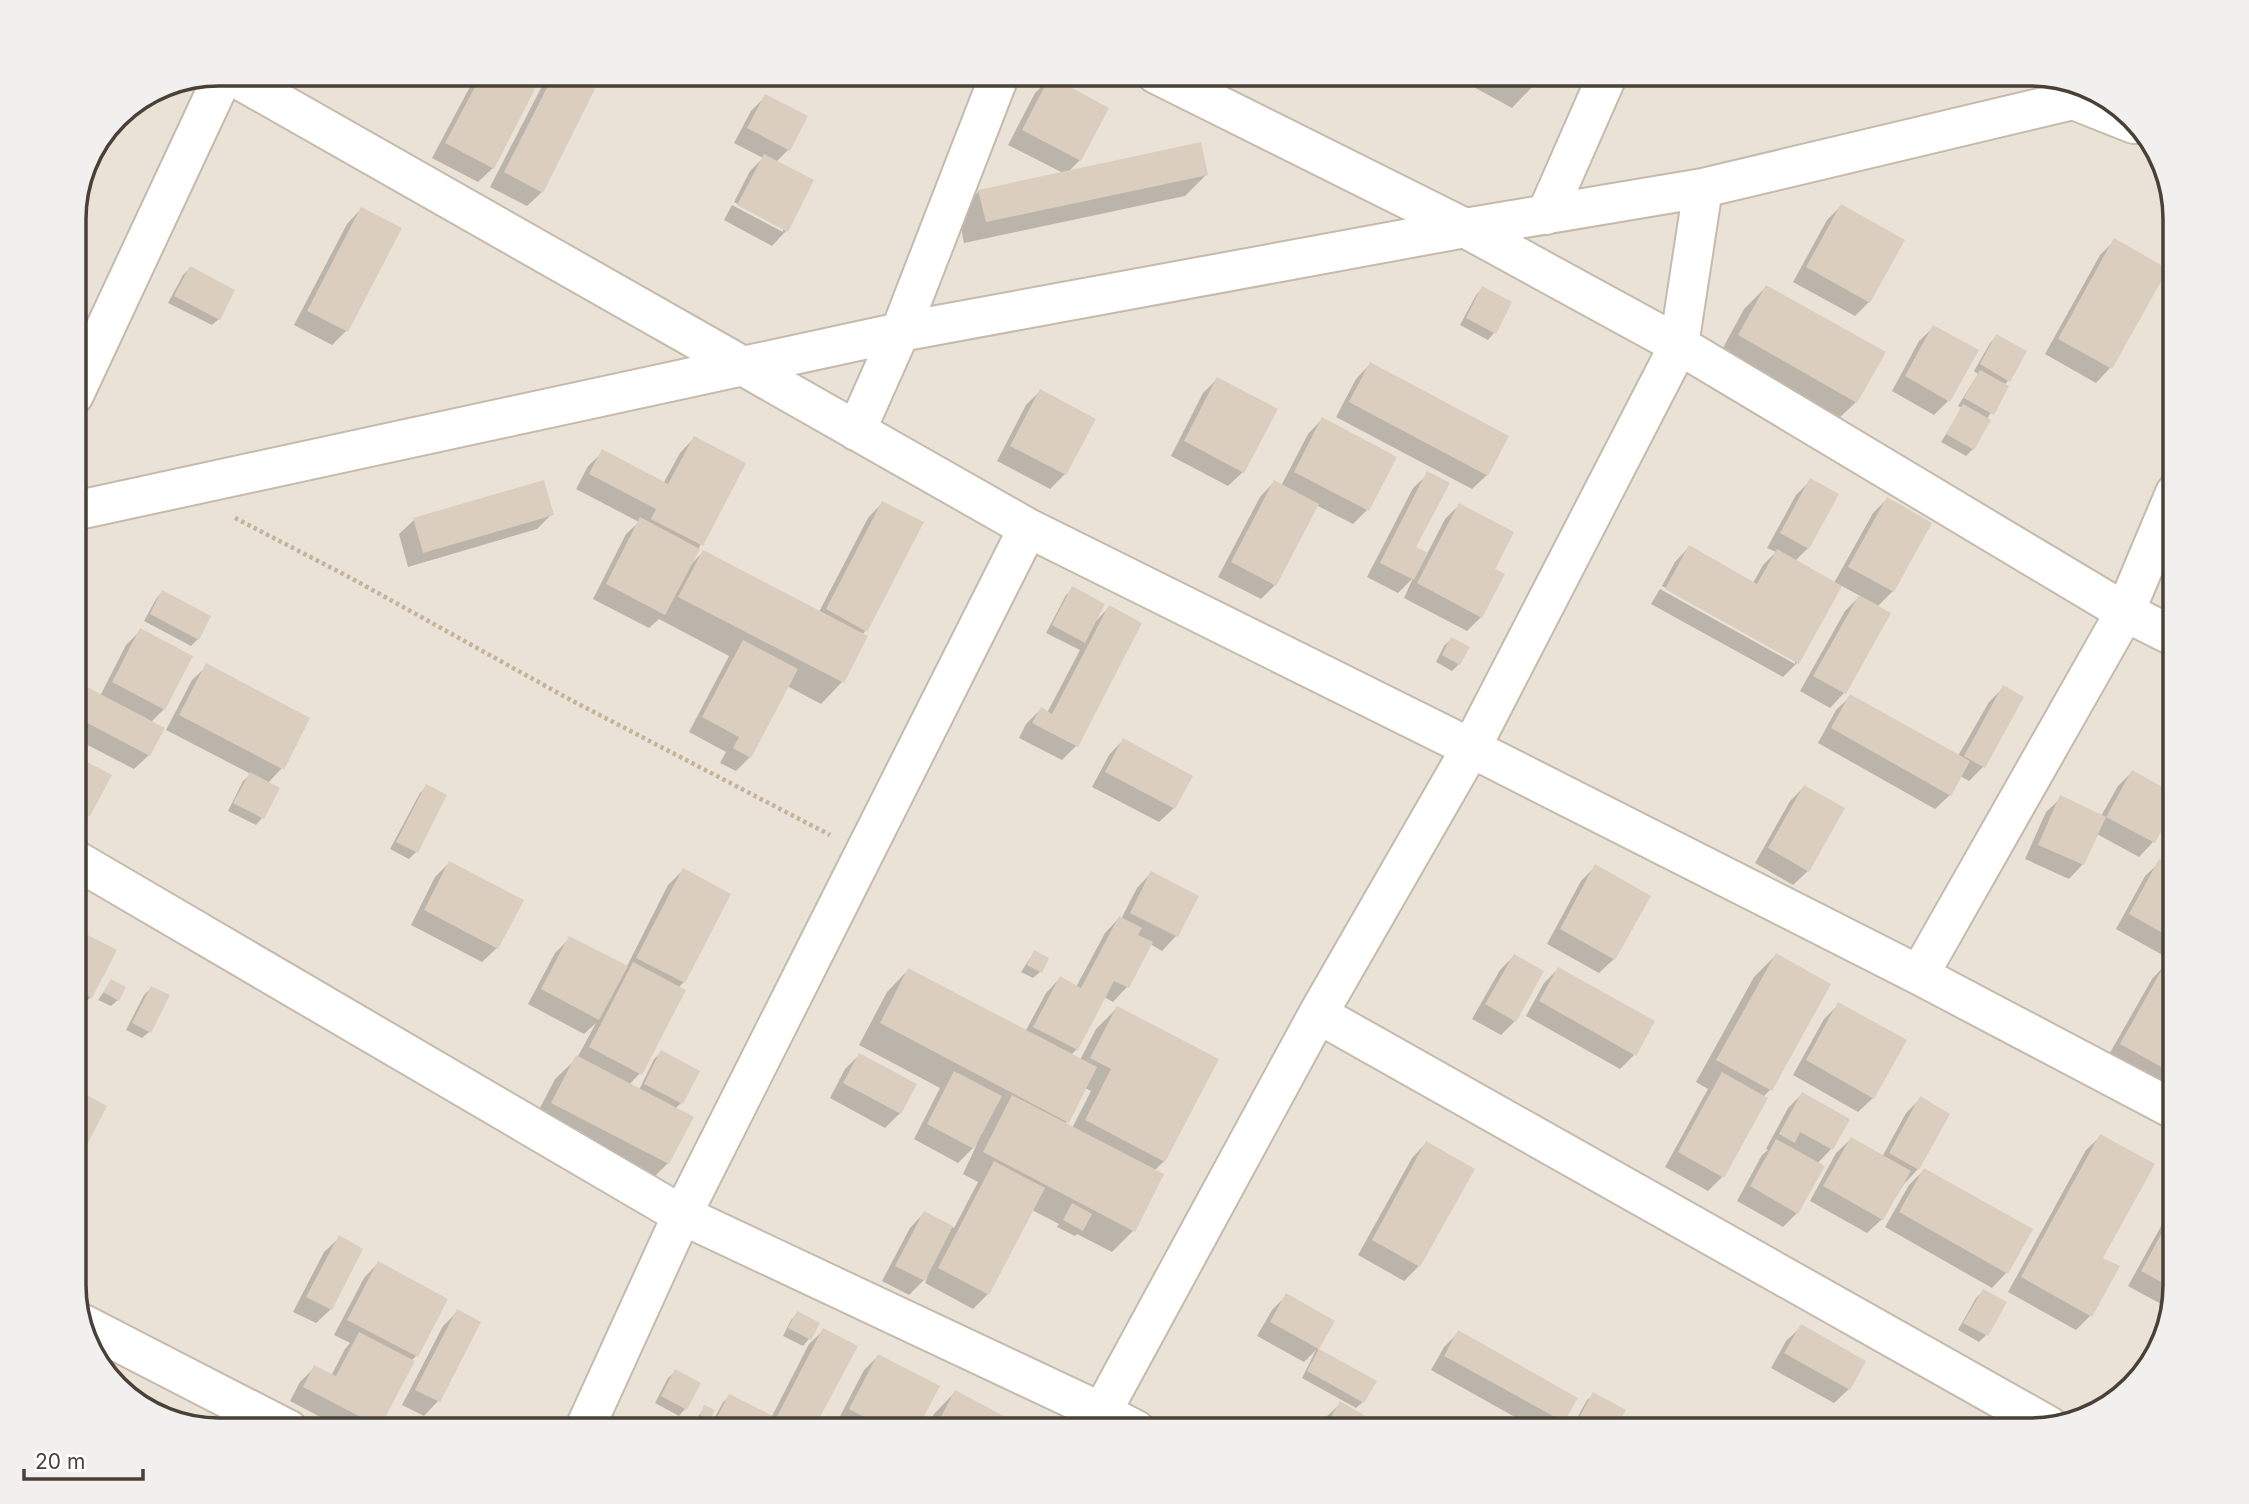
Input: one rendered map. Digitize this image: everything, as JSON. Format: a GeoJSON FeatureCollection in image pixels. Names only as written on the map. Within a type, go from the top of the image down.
{"type":"FeatureCollection","features":[{"type":"Feature","properties":{"kind":"street"},"geometry":{"type":"LineString","coordinates":[[86,370],[221,86]]}},
{"type":"Feature","properties":{"kind":"street"},"geometry":{"type":"LineString","coordinates":[[248,86],[1028,528],[1920,975],[2163,1104]]}},
{"type":"Feature","properties":{"kind":"street"},"geometry":{"type":"LineString","coordinates":[[856,431],[900,332],[995,86]]}},
{"type":"Feature","properties":{"kind":"street"},"geometry":{"type":"LineString","coordinates":[[1180,86],[1465,228],[1679,345],[2125,612],[2163,630]]}},
{"type":"Feature","properties":{"kind":"street"},"geometry":{"type":"LineString","coordinates":[[1546,215],[1603,86]]}},
{"type":"Feature","properties":{"kind":"street"},"geometry":{"type":"LineString","coordinates":[[86,508],[900,332],[1465,228],[1703,188],[2078,95]]}},
{"type":"Feature","properties":{"kind":"street"},"geometry":{"type":"LineString","coordinates":[[1099,1418],[1318,1014],[1471,748],[1679,345],[1703,188]]}},
{"type":"Feature","properties":{"kind":"street"},"geometry":{"type":"LineString","coordinates":[[1920,975],[2125,612],[2163,522]]}},
{"type":"Feature","properties":{"kind":"street"},"geometry":{"type":"LineString","coordinates":[[589,1418],[682,1215],[1028,528]]}},
{"type":"Feature","properties":{"kind":"street"},"geometry":{"type":"LineString","coordinates":[[86,866],[682,1215],[1091,1418]]}},
{"type":"Feature","properties":{"kind":"street"},"geometry":{"type":"LineString","coordinates":[[1318,1014],[2034,1418]]}},
{"type":"Feature","properties":{"kind":"street"},"geometry":{"type":"LineString","coordinates":[[94,1330],[266,1418]]}},
{"type":"Feature","properties":{"kind":"path"},"geometry":{"type":"LineString","coordinates":[[177,488],[349,577],[569,699],[865,853]]}},
{"type":"Feature","properties":{"kind":"shaded area"},"geometry":{"type":"Polygon","coordinates":[[[2030,86],[2064,90],[2104,108],[2130,131],[2150,160],[2159,185],[2163,219],[2163,1285],[2159,1319],[2141,1359],[2118,1385],[2097,1400],[2064,1414],[2030,1418],[219,1418],[185,1414],[145,1396],[119,1373],[104,1352],[90,1319],[86,1294],[86,210],[96,168],[108,145],[125,125],[145,108],[168,96],[202,87],[2030,86]]]}},
{"type":"Feature","properties":{"kind":"building"},"geometry":{"type":"Polygon","coordinates":[[[476,86],[529,86],[535,89],[494,169],[445,143],[476,86]]]}},
{"type":"Feature","properties":{"kind":"building"},"geometry":{"type":"Polygon","coordinates":[[[548,86],[589,86],[595,89],[543,193],[504,172],[548,86]]]}},
{"type":"Feature","properties":{"kind":"building"},"geometry":{"type":"Polygon","coordinates":[[[1045,86],[1068,86],[1109,108],[1081,161],[1022,130],[1045,86]]]}},
{"type":"Feature","properties":{"kind":"building"},"geometry":{"type":"Polygon","coordinates":[[[765,94],[808,116],[790,151],[747,128],[765,94]]]}},
{"type":"Feature","properties":{"kind":"building"},"geometry":{"type":"Polygon","coordinates":[[[1201,142],[1208,175],[986,222],[978,190],[1201,142]]]}},
{"type":"Feature","properties":{"kind":"building"},"geometry":{"type":"Polygon","coordinates":[[[764,154],[814,180],[788,232],[737,205],[764,154]]]}},
{"type":"Feature","properties":{"kind":"building"},"geometry":{"type":"Polygon","coordinates":[[[1841,204],[1905,240],[1870,303],[1806,267],[1841,204]]]}},
{"type":"Feature","properties":{"kind":"building"},"geometry":{"type":"Polygon","coordinates":[[[361,207],[402,228],[348,332],[307,311],[361,207]]]}},
{"type":"Feature","properties":{"kind":"building"},"geometry":{"type":"Polygon","coordinates":[[[2114,238],[2163,266],[2163,278],[2112,369],[2058,339],[2114,238]]]}},
{"type":"Feature","properties":{"kind":"building"},"geometry":{"type":"Polygon","coordinates":[[[190,266],[235,290],[220,320],[174,296],[190,266]]]}},
{"type":"Feature","properties":{"kind":"building"},"geometry":{"type":"Polygon","coordinates":[[[1766,285],[1886,352],[1857,403],[1738,335],[1766,285]]]}},
{"type":"Feature","properties":{"kind":"building"},"geometry":{"type":"Polygon","coordinates":[[[1482,286],[1512,302],[1496,334],[1466,318],[1482,286]]]}},
{"type":"Feature","properties":{"kind":"building"},"geometry":{"type":"Polygon","coordinates":[[[1933,325],[1979,350],[1950,402],[1905,376],[1933,325]]]}},
{"type":"Feature","properties":{"kind":"building"},"geometry":{"type":"Polygon","coordinates":[[[1996,334],[2027,351],[2010,382],[1980,364],[1996,334]]]}},
{"type":"Feature","properties":{"kind":"building"},"geometry":{"type":"Polygon","coordinates":[[[1370,362],[1509,436],[1488,476],[1349,402],[1370,362]]]}},
{"type":"Feature","properties":{"kind":"building"},"geometry":{"type":"Polygon","coordinates":[[[1980,370],[2009,386],[1994,415],[1964,398],[1980,370]]]}},
{"type":"Feature","properties":{"kind":"building"},"geometry":{"type":"Polygon","coordinates":[[[1217,377],[1278,409],[1244,473],[1184,441],[1217,377]]]}},
{"type":"Feature","properties":{"kind":"building"},"geometry":{"type":"Polygon","coordinates":[[[1040,389],[1096,419],[1066,475],[1010,446],[1040,389]]]}},
{"type":"Feature","properties":{"kind":"building"},"geometry":{"type":"Polygon","coordinates":[[[1963,404],[1991,420],[1974,450],[1946,434],[1963,404]]]}},
{"type":"Feature","properties":{"kind":"building"},"geometry":{"type":"Polygon","coordinates":[[[1322,417],[1397,457],[1369,511],[1294,472],[1322,417]]]}},
{"type":"Feature","properties":{"kind":"building"},"geometry":{"type":"Polygon","coordinates":[[[694,436],[746,463],[703,546],[651,519],[656,509],[589,474],[602,449],[668,484],[694,436]]]}},
{"type":"Feature","properties":{"kind":"building"},"geometry":{"type":"Polygon","coordinates":[[[1427,471],[1450,483],[1416,547],[1428,553],[1414,580],[1380,563],[1427,471]]]}},
{"type":"Feature","properties":{"kind":"building"},"geometry":{"type":"Polygon","coordinates":[[[1810,478],[1839,494],[1809,549],[1780,533],[1810,478]]]}},
{"type":"Feature","properties":{"kind":"building"},"geometry":{"type":"Polygon","coordinates":[[[544,480],[554,515],[423,553],[413,518],[544,480]]]}},
{"type":"Feature","properties":{"kind":"building"},"geometry":{"type":"Polygon","coordinates":[[[1274,480],[1319,504],[1276,586],[1231,562],[1274,480]]]}},
{"type":"Feature","properties":{"kind":"building"},"geometry":{"type":"Polygon","coordinates":[[[1887,497],[1932,523],[1894,592],[1848,567],[1887,497]]]}},
{"type":"Feature","properties":{"kind":"building"},"geometry":{"type":"Polygon","coordinates":[[[882,501],[924,522],[867,632],[826,609],[882,501]]]}},
{"type":"Feature","properties":{"kind":"building"},"geometry":{"type":"Polygon","coordinates":[[[1459,503],[1514,532],[1495,569],[1505,574],[1482,618],[1417,583],[1459,503]]]}},
{"type":"Feature","properties":{"kind":"building"},"geometry":{"type":"Polygon","coordinates":[[[640,517],[700,549],[665,615],[606,584],[640,517]]]}},
{"type":"Feature","properties":{"kind":"building"},"geometry":{"type":"Polygon","coordinates":[[[1689,545],[1757,584],[1777,549],[1842,586],[1799,664],[1665,589],[1689,545]]]}},
{"type":"Feature","properties":{"kind":"building"},"geometry":{"type":"Polygon","coordinates":[[[703,550],[868,636],[844,683],[678,597],[703,550]]]}},
{"type":"Feature","properties":{"kind":"building"},"geometry":{"type":"Polygon","coordinates":[[[1072,586],[1105,604],[1085,643],[1052,625],[1072,586]]]}},
{"type":"Feature","properties":{"kind":"building"},"geometry":{"type":"Polygon","coordinates":[[[162,590],[211,616],[199,640],[150,614],[162,590]]]}},
{"type":"Feature","properties":{"kind":"building"},"geometry":{"type":"Polygon","coordinates":[[[1859,595],[1891,613],[1846,694],[1813,676],[1859,595]]]}},
{"type":"Feature","properties":{"kind":"building"},"geometry":{"type":"Polygon","coordinates":[[[1109,605],[1142,623],[1078,747],[1032,723],[1041,707],[1052,714],[1109,605]]]}},
{"type":"Feature","properties":{"kind":"building"},"geometry":{"type":"Polygon","coordinates":[[[140,628],[193,656],[165,710],[112,682],[140,628]]]}},
{"type":"Feature","properties":{"kind":"building"},"geometry":{"type":"Polygon","coordinates":[[[1451,637],[1470,647],[1460,665],[1442,655],[1451,637]]]}},
{"type":"Feature","properties":{"kind":"building"},"geometry":{"type":"Polygon","coordinates":[[[743,640],[798,669],[751,758],[733,748],[739,737],[702,717],[743,640]]]}},
{"type":"Feature","properties":{"kind":"building"},"geometry":{"type":"Polygon","coordinates":[[[206,663],[310,718],[284,770],[179,715],[206,663]]]}},
{"type":"Feature","properties":{"kind":"building"},"geometry":{"type":"Polygon","coordinates":[[[2003,685],[2024,697],[1985,768],[1964,756],[2003,685]]]}},
{"type":"Feature","properties":{"kind":"building"},"geometry":{"type":"Polygon","coordinates":[[[86,686],[165,728],[150,756],[86,722],[86,686]]]}},
{"type":"Feature","properties":{"kind":"building"},"geometry":{"type":"Polygon","coordinates":[[[1850,694],[1970,761],[1951,796],[1831,728],[1850,694]]]}},
{"type":"Feature","properties":{"kind":"building"},"geometry":{"type":"Polygon","coordinates":[[[1123,738],[1193,776],[1175,809],[1105,772],[1123,738]]]}},
{"type":"Feature","properties":{"kind":"building"},"geometry":{"type":"Polygon","coordinates":[[[86,761],[112,775],[90,816],[86,814],[86,761]]]}},
{"type":"Feature","properties":{"kind":"building"},"geometry":{"type":"Polygon","coordinates":[[[2132,770],[2163,787],[2163,828],[2155,843],[2106,817],[2132,770]]]}},
{"type":"Feature","properties":{"kind":"building"},"geometry":{"type":"Polygon","coordinates":[[[250,772],[280,788],[264,819],[233,803],[250,772]]]}},
{"type":"Feature","properties":{"kind":"building"},"geometry":{"type":"Polygon","coordinates":[[[426,784],[447,795],[418,853],[396,842],[426,784]]]}},
{"type":"Feature","properties":{"kind":"building"},"geometry":{"type":"Polygon","coordinates":[[[1804,785],[1845,808],[1809,872],[1768,848],[1804,785]]]}},
{"type":"Feature","properties":{"kind":"building"},"geometry":{"type":"Polygon","coordinates":[[[2060,795],[2106,817],[2084,865],[2038,845],[2060,795]]]}},
{"type":"Feature","properties":{"kind":"building"},"geometry":{"type":"Polygon","coordinates":[[[2159,859],[2163,862],[2163,933],[2129,914],[2159,859]]]}},
{"type":"Feature","properties":{"kind":"building"},"geometry":{"type":"Polygon","coordinates":[[[449,861],[524,900],[498,949],[424,910],[449,861]]]}},
{"type":"Feature","properties":{"kind":"building"},"geometry":{"type":"Polygon","coordinates":[[[1595,864],[1651,896],[1615,960],[1560,929],[1595,864]]]}},
{"type":"Feature","properties":{"kind":"building"},"geometry":{"type":"Polygon","coordinates":[[[683,868],[731,894],[685,983],[636,958],[683,868]]]}},
{"type":"Feature","properties":{"kind":"building"},"geometry":{"type":"Polygon","coordinates":[[[1151,871],[1199,896],[1178,937],[1130,913],[1151,871]]]}},
{"type":"Feature","properties":{"kind":"building"},"geometry":{"type":"Polygon","coordinates":[[[1119,916],[1142,928],[1138,935],[1153,942],[1129,988],[1114,981],[1078,1050],[1033,1027],[1060,976],[1081,988],[1119,916]]]}},
{"type":"Feature","properties":{"kind":"building"},"geometry":{"type":"Polygon","coordinates":[[[86,934],[117,950],[92,998],[86,995],[86,934]]]}},
{"type":"Feature","properties":{"kind":"building"},"geometry":{"type":"Polygon","coordinates":[[[569,936],[628,966],[599,1020],[541,989],[569,936]]]}},
{"type":"Feature","properties":{"kind":"building"},"geometry":{"type":"Polygon","coordinates":[[[1034,950],[1049,958],[1042,973],[1027,965],[1034,950]]]}},
{"type":"Feature","properties":{"kind":"building"},"geometry":{"type":"Polygon","coordinates":[[[1776,953],[1831,984],[1772,1091],[1716,1060],[1776,953]]]}},
{"type":"Feature","properties":{"kind":"building"},"geometry":{"type":"Polygon","coordinates":[[[1514,954],[1544,971],[1516,1022],[1485,1004],[1514,954]]]}},
{"type":"Feature","properties":{"kind":"building"},"geometry":{"type":"Polygon","coordinates":[[[633,962],[686,990],[642,1075],[589,1047],[633,962]]]}},
{"type":"Feature","properties":{"kind":"building"},"geometry":{"type":"Polygon","coordinates":[[[1558,967],[1655,1021],[1636,1056],[1539,1001],[1558,967]]]}},
{"type":"Feature","properties":{"kind":"building"},"geometry":{"type":"Polygon","coordinates":[[[2163,967],[2163,1068],[2120,1044],[2163,967]]]}},
{"type":"Feature","properties":{"kind":"building"},"geometry":{"type":"Polygon","coordinates":[[[908,968],[1097,1067],[1069,1123],[880,1023],[908,968]]]}},
{"type":"Feature","properties":{"kind":"building"},"geometry":{"type":"Polygon","coordinates":[[[111,979],[126,987],[119,1001],[103,992],[111,979]]]}},
{"type":"Feature","properties":{"kind":"building"},"geometry":{"type":"Polygon","coordinates":[[[151,986],[170,995],[151,1033],[132,1023],[151,986]]]}},
{"type":"Feature","properties":{"kind":"building"},"geometry":{"type":"Polygon","coordinates":[[[1838,1002],[1907,1040],[1874,1099],[1806,1060],[1838,1002]]]}},
{"type":"Feature","properties":{"kind":"building"},"geometry":{"type":"Polygon","coordinates":[[[1117,1006],[1219,1059],[1165,1162],[1085,1120],[1111,1069],[1090,1058],[1117,1006]]]}},
{"type":"Feature","properties":{"kind":"building"},"geometry":{"type":"Polygon","coordinates":[[[661,1050],[700,1071],[683,1104],[644,1084],[661,1050]]]}},
{"type":"Feature","properties":{"kind":"building"},"geometry":{"type":"Polygon","coordinates":[[[859,1053],[917,1084],[901,1114],[843,1083],[859,1053]]]}},
{"type":"Feature","properties":{"kind":"building"},"geometry":{"type":"Polygon","coordinates":[[[576,1055],[694,1117],[669,1164],[551,1103],[576,1055]]]}},
{"type":"Feature","properties":{"kind":"building"},"geometry":{"type":"Polygon","coordinates":[[[954,1071],[1002,1096],[974,1149],[927,1124],[954,1071]]]}},
{"type":"Feature","properties":{"kind":"building"},"geometry":{"type":"Polygon","coordinates":[[[1722,1072],[1768,1098],[1724,1178],[1678,1152],[1722,1072]]]}},
{"type":"Feature","properties":{"kind":"building"},"geometry":{"type":"Polygon","coordinates":[[[1802,1092],[1850,1119],[1833,1150],[1800,1132],[1795,1143],[1779,1134],[1802,1092]]]}},
{"type":"Feature","properties":{"kind":"building"},"geometry":{"type":"Polygon","coordinates":[[[86,1095],[107,1106],[86,1147],[86,1095]]]}},
{"type":"Feature","properties":{"kind":"building"},"geometry":{"type":"Polygon","coordinates":[[[1012,1095],[1164,1174],[1135,1232],[983,1152],[1012,1095]]]}},
{"type":"Feature","properties":{"kind":"building"},"geometry":{"type":"Polygon","coordinates":[[[1920,1096],[1950,1114],[1919,1170],[1889,1153],[1920,1096]]]}},
{"type":"Feature","properties":{"kind":"building"},"geometry":{"type":"Polygon","coordinates":[[[2100,1134],[2155,1164],[2103,1258],[2120,1266],[2092,1317],[2021,1277],[2100,1134]]]}},
{"type":"Feature","properties":{"kind":"building"},"geometry":{"type":"Polygon","coordinates":[[[1851,1137],[1911,1171],[1883,1220],[1823,1186],[1851,1137]]]}},
{"type":"Feature","properties":{"kind":"building"},"geometry":{"type":"Polygon","coordinates":[[[1776,1139],[1825,1166],[1798,1214],[1750,1186],[1776,1139]]]}},
{"type":"Feature","properties":{"kind":"building"},"geometry":{"type":"Polygon","coordinates":[[[1426,1141],[1475,1169],[1420,1267],[1372,1240],[1426,1141]]]}},
{"type":"Feature","properties":{"kind":"building"},"geometry":{"type":"Polygon","coordinates":[[[994,1161],[1045,1188],[989,1295],[938,1268],[994,1161]]]}},
{"type":"Feature","properties":{"kind":"building"},"geometry":{"type":"Polygon","coordinates":[[[1924,1168],[2033,1229],[2008,1274],[1899,1212],[1924,1168]]]}},
{"type":"Feature","properties":{"kind":"building"},"geometry":{"type":"Polygon","coordinates":[[[1072,1203],[1092,1214],[1083,1231],[1063,1220],[1072,1203]]]}},
{"type":"Feature","properties":{"kind":"building"},"geometry":{"type":"Polygon","coordinates":[[[924,1211],[953,1226],[925,1281],[895,1266],[924,1211]]]}},
{"type":"Feature","properties":{"kind":"building"},"geometry":{"type":"Polygon","coordinates":[[[2163,1231],[2163,1283],[2141,1271],[2163,1231]]]}},
{"type":"Feature","properties":{"kind":"building"},"geometry":{"type":"Polygon","coordinates":[[[339,1235],[363,1249],[332,1310],[306,1297],[339,1235]]]}},
{"type":"Feature","properties":{"kind":"building"},"geometry":{"type":"Polygon","coordinates":[[[378,1261],[448,1299],[418,1357],[347,1320],[378,1261]]]}},
{"type":"Feature","properties":{"kind":"building"},"geometry":{"type":"Polygon","coordinates":[[[1983,1289],[2007,1302],[1988,1336],[1963,1323],[1983,1289]]]}},
{"type":"Feature","properties":{"kind":"building"},"geometry":{"type":"Polygon","coordinates":[[[1286,1293],[1335,1321],[1319,1349],[1270,1322],[1286,1293]]]}},
{"type":"Feature","properties":{"kind":"building"},"geometry":{"type":"Polygon","coordinates":[[[457,1309],[481,1322],[440,1402],[415,1390],[457,1309]]]}},
{"type":"Feature","properties":{"kind":"building"},"geometry":{"type":"Polygon","coordinates":[[[797,1311],[820,1323],[811,1340],[788,1328],[797,1311]]]}},
{"type":"Feature","properties":{"kind":"building"},"geometry":{"type":"Polygon","coordinates":[[[1801,1324],[1866,1361],[1850,1390],[1784,1353],[1801,1324]]]}},
{"type":"Feature","properties":{"kind":"building"},"geometry":{"type":"Polygon","coordinates":[[[823,1328],[858,1346],[819,1418],[776,1418],[823,1328]]]}},
{"type":"Feature","properties":{"kind":"building"},"geometry":{"type":"Polygon","coordinates":[[[1458,1330],[1578,1398],[1566,1418],[1557,1418],[1444,1356],[1458,1330]]]}},
{"type":"Feature","properties":{"kind":"building"},"geometry":{"type":"Polygon","coordinates":[[[359,1332],[415,1361],[385,1418],[363,1418],[303,1387],[314,1365],[336,1376],[359,1332]]]}},
{"type":"Feature","properties":{"kind":"building"},"geometry":{"type":"Polygon","coordinates":[[[1319,1349],[1377,1381],[1364,1403],[1307,1371],[1319,1349]]]}},
{"type":"Feature","properties":{"kind":"building"},"geometry":{"type":"Polygon","coordinates":[[[878,1354],[940,1386],[923,1418],[866,1418],[849,1409],[878,1354]]]}},
{"type":"Feature","properties":{"kind":"building"},"geometry":{"type":"Polygon","coordinates":[[[675,1369],[701,1383],[687,1410],[661,1396],[675,1369]]]}},
{"type":"Feature","properties":{"kind":"building"},"geometry":{"type":"Polygon","coordinates":[[[955,1390],[1008,1418],[940,1418],[955,1390]]]}},
{"type":"Feature","properties":{"kind":"building"},"geometry":{"type":"Polygon","coordinates":[[[1593,1392],[1626,1410],[1621,1418],[1579,1418],[1593,1392]]]}},
{"type":"Feature","properties":{"kind":"building"},"geometry":{"type":"Polygon","coordinates":[[[729,1394],[773,1416],[772,1418],[717,1418],[729,1394]]]}},
{"type":"Feature","properties":{"kind":"building"},"geometry":{"type":"Polygon","coordinates":[[[1340,1401],[1369,1418],[1331,1418],[1340,1401]]]}},
{"type":"Feature","properties":{"kind":"building"},"geometry":{"type":"Polygon","coordinates":[[[704,1405],[715,1410],[711,1418],[700,1415],[704,1405]]]}}]}
